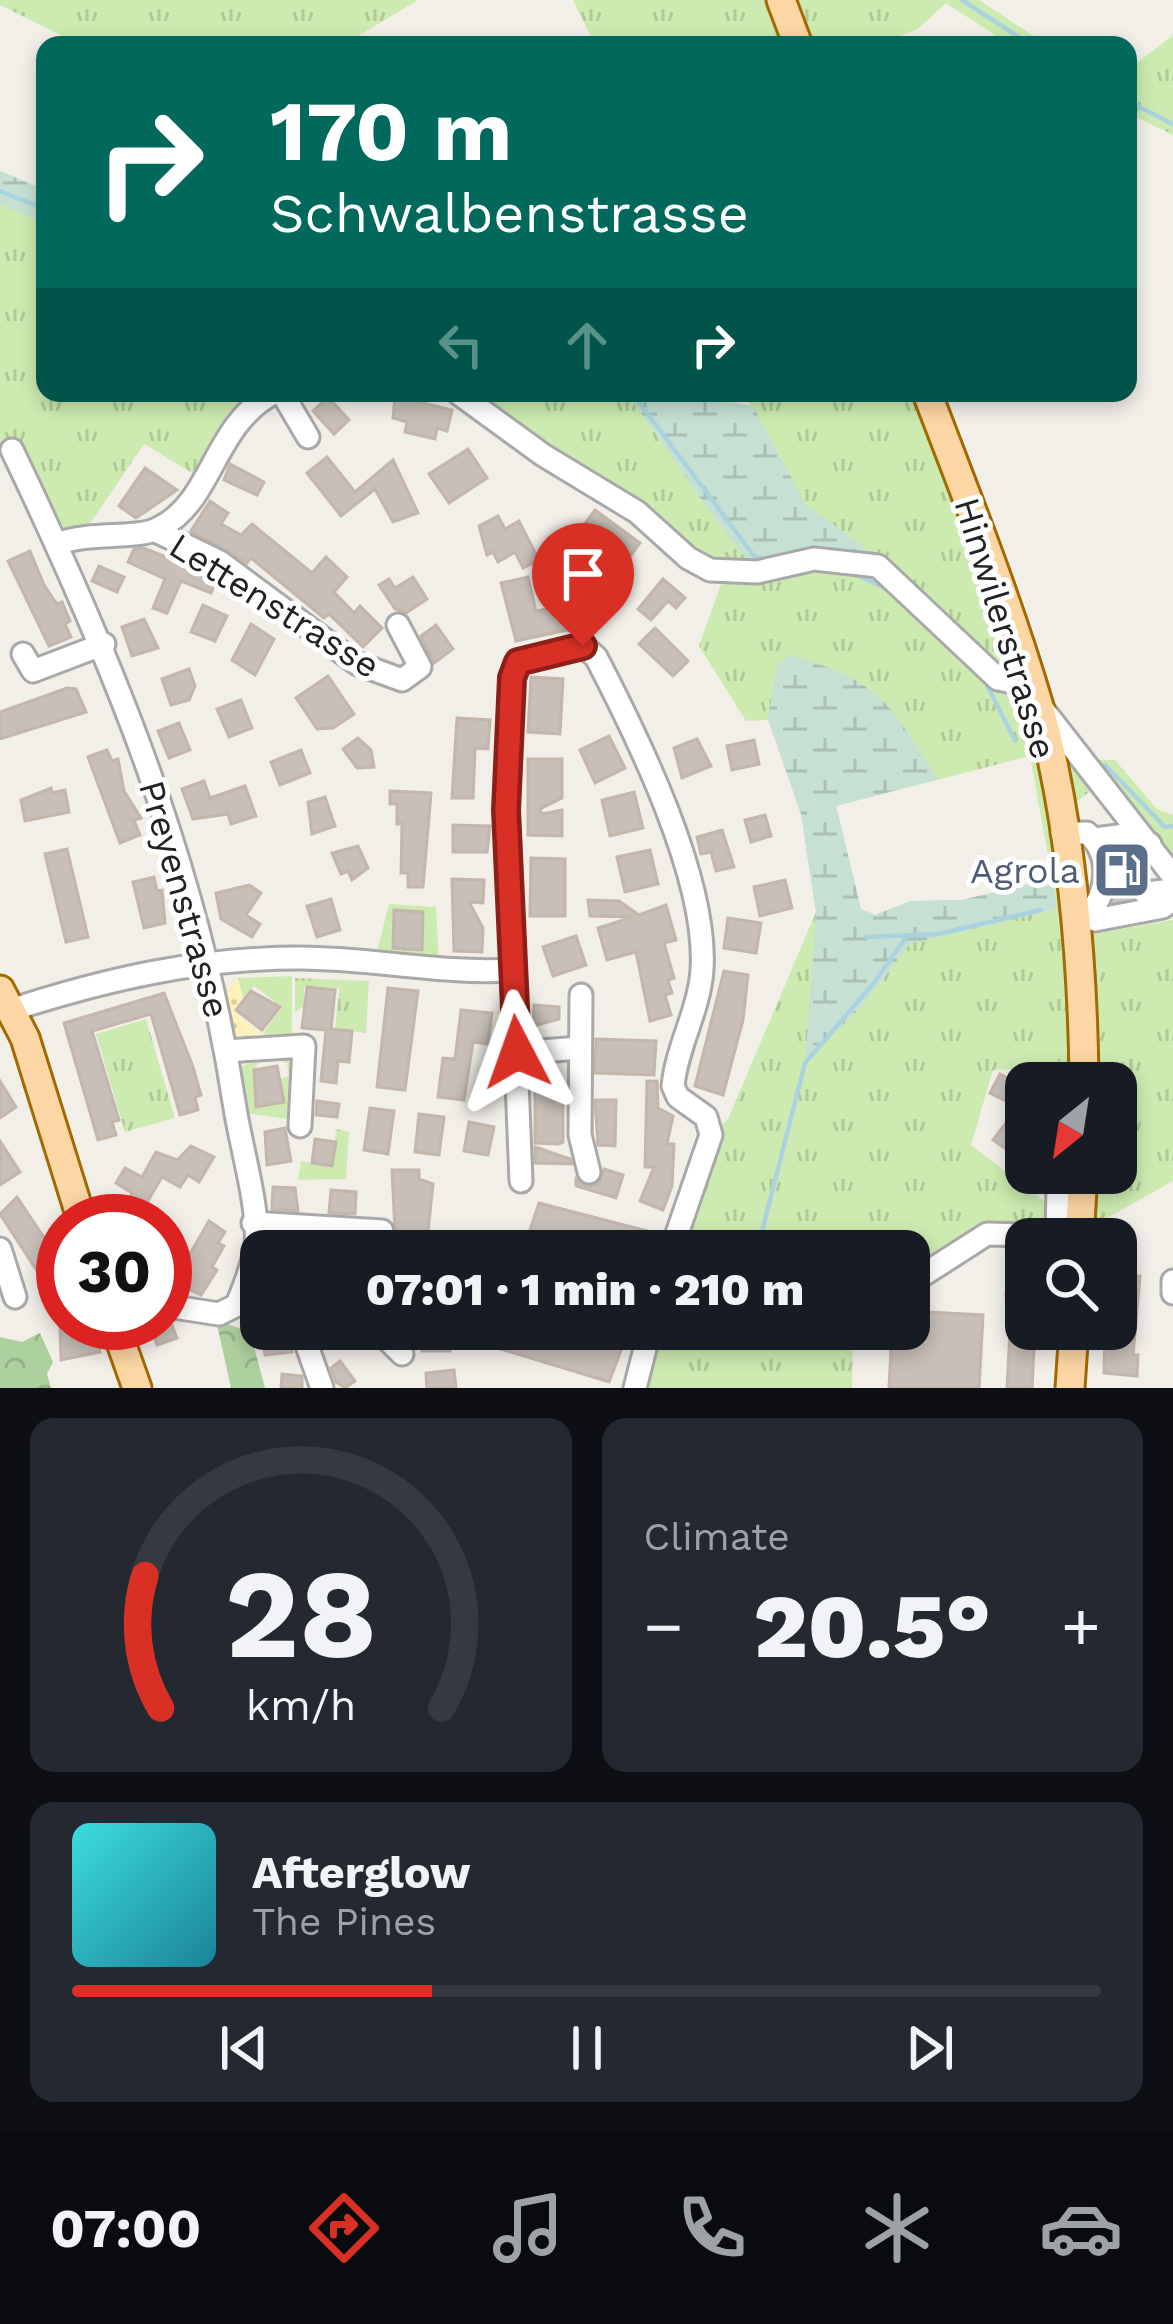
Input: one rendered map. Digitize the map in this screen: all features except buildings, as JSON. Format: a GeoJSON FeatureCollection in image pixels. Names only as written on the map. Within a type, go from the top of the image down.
{"type":"FeatureCollection","features":[{"type":"Feature","properties":{"kind":"main road"},"geometry":{"type":"LineString","coordinates":[[781,0],[795,36]]}},
{"type":"Feature","properties":{"kind":"main road","name":"Hinwilerstrasse"},"geometry":{"type":"LineString","coordinates":[[930,402],[1083,838],[1093,906],[1081,974],[1083,1062]]}},
{"type":"Feature","properties":{"kind":"main road"},"geometry":{"type":"LineString","coordinates":[[6,1000],[73,1194]]}},
{"type":"Feature","properties":{"kind":"main road"},"geometry":{"type":"LineString","coordinates":[[124,1350],[137,1388]]}},
{"type":"Feature","properties":{"kind":"main road"},"geometry":{"type":"LineString","coordinates":[[1070,1388],[1073,1350]]}},
{"type":"Feature","properties":{"kind":"street"},"geometry":{"type":"LineString","coordinates":[[57,544],[83,533],[156,531],[182,510],[237,419],[264,402]]}},
{"type":"Feature","properties":{"kind":"street"},"geometry":{"type":"LineString","coordinates":[[284,402],[308,437]]}},
{"type":"Feature","properties":{"kind":"street"},"geometry":{"type":"LineString","coordinates":[[470,402],[543,455],[598,487],[710,570],[757,572],[814,559],[878,566],[998,680],[1035,695],[1173,876]]}},
{"type":"Feature","properties":{"kind":"street","name":"Preyenstrasse"},"geometry":{"type":"LineString","coordinates":[[12,451],[104,644],[154,783],[209,962],[256,1242],[237,1305],[219,1314],[192,1310]]}},
{"type":"Feature","properties":{"kind":"street","name":"Lettenstrasse"},"geometry":{"type":"LineString","coordinates":[[156,531],[220,562],[356,663],[394,680],[420,667],[398,625]]}},
{"type":"Feature","properties":{"kind":"street"},"geometry":{"type":"LineString","coordinates":[[23,655],[33,671],[104,644]]}},
{"type":"Feature","properties":{"kind":"street"},"geometry":{"type":"LineString","coordinates":[[521,1181],[506,810],[512,678],[518,662],[534,654],[583,646],[596,657],[654,767],[696,915],[702,966],[696,1011],[673,1086],[678,1097],[706,1117],[711,1135],[677,1230]]}},
{"type":"Feature","properties":{"kind":"street"},"geometry":{"type":"LineString","coordinates":[[1083,838],[1143,842]]}},
{"type":"Feature","properties":{"kind":"street"},"geometry":{"type":"LineString","coordinates":[[1083,838],[1106,884],[1093,906],[1095,920],[1162,907],[1173,894]]}},
{"type":"Feature","properties":{"kind":"street"},"geometry":{"type":"LineString","coordinates":[[1144,893],[1173,894]]}},
{"type":"Feature","properties":{"kind":"street"},"geometry":{"type":"LineString","coordinates":[[6,1000],[209,962],[304,958],[456,973],[511,970]]}},
{"type":"Feature","properties":{"kind":"street"},"geometry":{"type":"LineString","coordinates":[[581,995],[580,1135],[589,1172]]}},
{"type":"Feature","properties":{"kind":"street"},"geometry":{"type":"LineString","coordinates":[[226,1051],[304,1046],[300,1126]]}},
{"type":"Feature","properties":{"kind":"street"},"geometry":{"type":"LineString","coordinates":[[517,1052],[579,1048]]}},
{"type":"Feature","properties":{"kind":"street"},"geometry":{"type":"LineString","coordinates":[[253,1223],[353,1230]]}},
{"type":"Feature","properties":{"kind":"street"},"geometry":{"type":"LineString","coordinates":[[930,1271],[987,1234],[1005,1234]]}},
{"type":"Feature","properties":{"kind":"street"},"geometry":{"type":"LineString","coordinates":[[0,1249],[15,1297]]}},
{"type":"Feature","properties":{"kind":"street"},"geometry":{"type":"LineString","coordinates":[[1173,1281],[1173,1293]]}},
{"type":"Feature","properties":{"kind":"street"},"geometry":{"type":"LineString","coordinates":[[308,1350],[322,1388]]}},
{"type":"Feature","properties":{"kind":"street"},"geometry":{"type":"LineString","coordinates":[[398,1350],[402,1354]]}},
{"type":"Feature","properties":{"kind":"street"},"geometry":{"type":"LineString","coordinates":[[635,1388],[645,1350]]}},
{"type":"Feature","properties":{"kind":"green space"},"geometry":{"type":"Polygon","coordinates":[[[0,0],[418,0],[358,36],[63,36],[0,5],[0,0]]]}},
{"type":"Feature","properties":{"kind":"green space"},"geometry":{"type":"Polygon","coordinates":[[[573,0],[979,0],[1033,36],[996,36],[946,3],[918,29],[899,36],[591,36],[573,0]]]}},
{"type":"Feature","properties":{"kind":"green space"},"geometry":{"type":"Polygon","coordinates":[[[1173,35],[1173,135],[1137,117],[1137,63],[1173,35]]]}},
{"type":"Feature","properties":{"kind":"green space"},"geometry":{"type":"Polygon","coordinates":[[[0,171],[36,186],[36,402],[266,402],[202,479],[144,444],[83,534],[57,544],[12,451],[0,451],[0,171]]]}},
{"type":"Feature","properties":{"kind":"green space"},"geometry":{"type":"Polygon","coordinates":[[[0,171],[36,186],[36,219],[0,205],[0,171]]]}},
{"type":"Feature","properties":{"kind":"green space"},"geometry":{"type":"Polygon","coordinates":[[[471,402],[729,402],[751,406],[749,402],[930,402],[1038,703],[1084,759],[1115,760],[1157,809],[1173,815],[1173,876],[1102,781],[1059,817],[1076,937],[1173,920],[1173,1181],[1107,1218],[1088,1218],[1085,1194],[1137,1194],[1137,1062],[1005,1062],[1005,1069],[993,1070],[971,1145],[1005,1171],[1005,1194],[1035,1194],[1048,1204],[1046,1218],[1005,1218],[1005,1231],[930,1272],[930,1230],[678,1230],[711,1135],[728,1119],[816,912],[801,814],[768,720],[746,721],[699,646],[725,573],[471,402]],[[1030,756],[836,806],[861,909],[875,915],[911,901],[962,900],[1052,878],[1030,756]]]}},
{"type":"Feature","properties":{"kind":"green space"},"geometry":{"type":"Polygon","coordinates":[[[632,402],[753,406],[806,505],[861,544],[878,566],[757,572],[632,402]]]}},
{"type":"Feature","properties":{"kind":"green space"},"geometry":{"type":"Polygon","coordinates":[[[790,655],[845,675],[880,698],[938,779],[836,806],[861,909],[875,915],[911,901],[962,900],[1052,878],[1057,909],[910,944],[863,1005],[805,1063],[816,912],[801,814],[768,719],[777,666],[790,655]]]}},
{"type":"Feature","properties":{"kind":"green space"},"geometry":{"type":"Polygon","coordinates":[[[389,904],[436,907],[439,963],[376,955],[389,904]]]}},
{"type":"Feature","properties":{"kind":"green space"},"geometry":{"type":"Polygon","coordinates":[[[292,976],[292,1040],[268,1042],[263,1033],[282,1007],[254,986],[243,999],[238,978],[292,976]]]}},
{"type":"Feature","properties":{"kind":"green space"},"geometry":{"type":"Polygon","coordinates":[[[295,978],[369,981],[366,1033],[335,1029],[340,982],[338,989],[304,986],[304,1006],[295,1013],[295,978]]]}},
{"type":"Feature","properties":{"kind":"green space"},"geometry":{"type":"Polygon","coordinates":[[[146,1019],[175,1118],[125,1132],[96,1034],[146,1019]]]}},
{"type":"Feature","properties":{"kind":"green space"},"geometry":{"type":"Polygon","coordinates":[[[288,1052],[298,1060],[294,1120],[246,1113],[240,1068],[257,1059],[256,1106],[283,1101],[280,1079],[289,1076],[287,1063],[274,1059],[275,1053],[288,1052]]]}},
{"type":"Feature","properties":{"kind":"green space"},"geometry":{"type":"Polygon","coordinates":[[[336,1129],[349,1132],[346,1179],[298,1180],[301,1161],[332,1168],[336,1129]]]}},
{"type":"Feature","properties":{"kind":"green space"},"geometry":{"type":"Polygon","coordinates":[[[216,1320],[240,1328],[240,1350],[255,1350],[265,1388],[231,1388],[216,1320]]]}},
{"type":"Feature","properties":{"kind":"green space"},"geometry":{"type":"Polygon","coordinates":[[[36,1335],[36,1350],[48,1350],[53,1362],[47,1374],[51,1388],[0,1388],[0,1337],[22,1342],[36,1335]]]}},
{"type":"Feature","properties":{"kind":"green space"},"geometry":{"type":"Polygon","coordinates":[[[645,1350],[853,1350],[852,1388],[635,1388],[645,1350]]]}},
{"type":"Feature","properties":{"kind":"sand"},"geometry":{"type":"Polygon","coordinates":[[[238,978],[243,999],[234,1011],[268,1042],[236,1043],[226,991],[238,978]]]}},
{"type":"Feature","properties":{"kind":"waterway"},"geometry":{"type":"LineString","coordinates":[[962,0],[1017,36]]}},
{"type":"Feature","properties":{"kind":"waterway"},"geometry":{"type":"LineString","coordinates":[[1137,106],[1173,124]]}},
{"type":"Feature","properties":{"kind":"waterway"},"geometry":{"type":"LineString","coordinates":[[0,191],[36,205]]}},
{"type":"Feature","properties":{"kind":"waterway"},"geometry":{"type":"LineString","coordinates":[[639,402],[754,556],[766,560]]}},
{"type":"Feature","properties":{"kind":"waterway"},"geometry":{"type":"LineString","coordinates":[[853,573],[891,591]]}},
{"type":"Feature","properties":{"kind":"waterway"},"geometry":{"type":"LineString","coordinates":[[985,681],[1015,741]]}},
{"type":"Feature","properties":{"kind":"waterway"},"geometry":{"type":"LineString","coordinates":[[1105,765],[1165,827],[1173,826]]}},
{"type":"Feature","properties":{"kind":"waterway"},"geometry":{"type":"LineString","coordinates":[[866,937],[938,934],[1041,910]]}},
{"type":"Feature","properties":{"kind":"waterway"},"geometry":{"type":"LineString","coordinates":[[762,1230],[805,1063],[907,936]]}},
{"type":"Feature","properties":{"kind":"tunnel"},"geometry":{"type":"LineString","coordinates":[[1110,898],[1145,893]]}},
{"type":"Feature","properties":{"kind":"place","name":"Agrola"},"geometry":{"type":"Point","coordinates":[1122,870]}},
{"type":"Feature","properties":{"kind":"route"},"geometry":{"type":"LineString","coordinates":[[517,1052],[506,810],[512,678],[518,662],[534,654],[583,646]]}}]}
